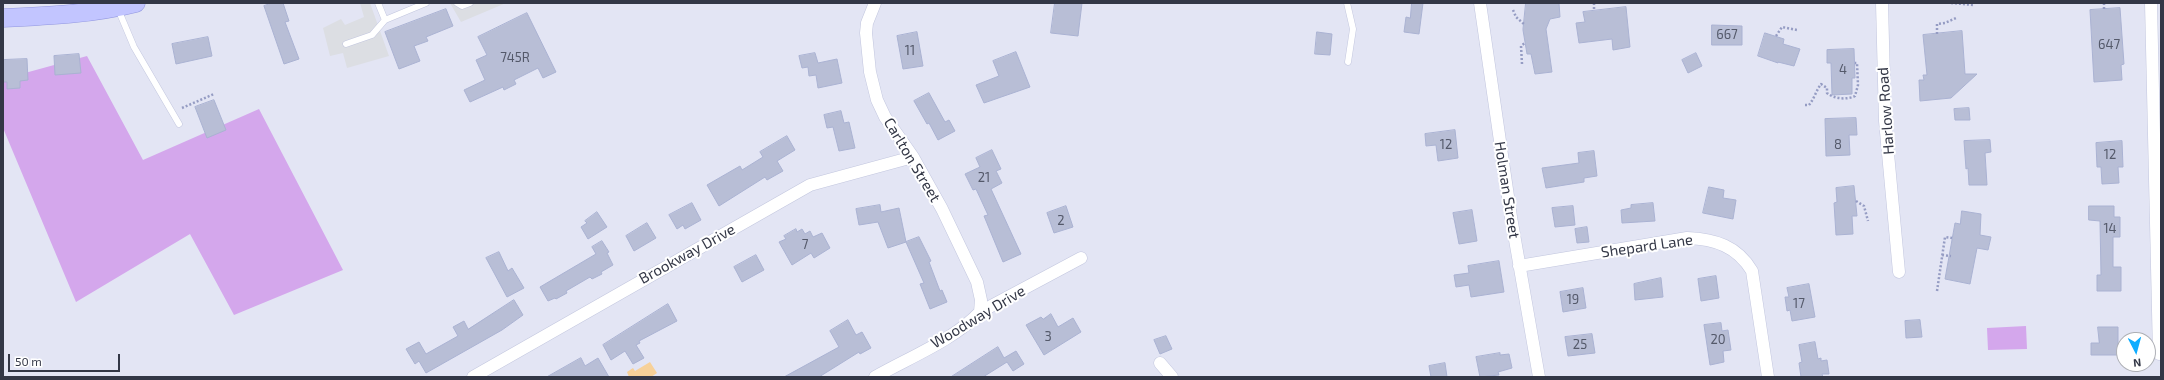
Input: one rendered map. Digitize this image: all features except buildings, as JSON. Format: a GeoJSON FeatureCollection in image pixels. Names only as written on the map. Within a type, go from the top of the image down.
{"type":"FeatureCollection","features":[{"type":"Feature","properties":{"kind":"main road"},"geometry":{"type":"LineString","coordinates":[[3,18],[64,15],[118,8],[136,3]]}},
{"type":"Feature","properties":{"kind":"street","name":"Carlton Street"},"geometry":{"type":"LineString","coordinates":[[875,3],[867,23],[866,33],[870,72],[877,100],[886,117],[913,157],[942,209],[977,282],[981,300],[980,312]]}},
{"type":"Feature","properties":{"kind":"street","name":"Holman Street"},"geometry":{"type":"LineString","coordinates":[[1480,3],[1519,266],[1539,377]]}},
{"type":"Feature","properties":{"kind":"street","name":"Harlow Road"},"geometry":{"type":"LineString","coordinates":[[1882,3],[1884,121],[1899,272]]}},
{"type":"Feature","properties":{"kind":"street"},"geometry":{"type":"LineString","coordinates":[[2151,3],[2159,354]]}},
{"type":"Feature","properties":{"kind":"street","name":"Brookway Drive"},"geometry":{"type":"LineString","coordinates":[[473,377],[810,185],[913,157]]}},
{"type":"Feature","properties":{"kind":"street","name":"Shepard Lane"},"geometry":{"type":"LineString","coordinates":[[1519,266],[1687,238],[1705,239],[1728,246],[1745,259],[1752,271],[1768,377]]}},
{"type":"Feature","properties":{"kind":"street","name":"Woodway Drive"},"geometry":{"type":"LineString","coordinates":[[874,377],[952,334],[971,322],[980,312],[1081,258]]}},
{"type":"Feature","properties":{"kind":"street"},"geometry":{"type":"LineString","coordinates":[[1160,363],[1172,377]]}},
{"type":"Feature","properties":{"kind":"lane"},"geometry":{"type":"LineString","coordinates":[[378,3],[385,20]]}},
{"type":"Feature","properties":{"kind":"lane"},"geometry":{"type":"LineString","coordinates":[[346,44],[372,35],[385,20],[426,3]]}},
{"type":"Feature","properties":{"kind":"lane"},"geometry":{"type":"LineString","coordinates":[[457,3],[462,6],[470,3]]}},
{"type":"Feature","properties":{"kind":"lane"},"geometry":{"type":"LineString","coordinates":[[1347,3],[1353,29],[1348,62]]}},
{"type":"Feature","properties":{"kind":"lane"},"geometry":{"type":"LineString","coordinates":[[118,8],[134,47],[179,124]]}},
{"type":"Feature","properties":{"kind":"path"},"geometry":{"type":"LineString","coordinates":[[1594,3],[1594,9]]}},
{"type":"Feature","properties":{"kind":"path"},"geometry":{"type":"LineString","coordinates":[[1951,3],[1974,5]]}},
{"type":"Feature","properties":{"kind":"path"},"geometry":{"type":"LineString","coordinates":[[2104,3],[2104,9]]}},
{"type":"Feature","properties":{"kind":"path"},"geometry":{"type":"LineString","coordinates":[[1513,10],[1521,23],[1525,25]]}},
{"type":"Feature","properties":{"kind":"path"},"geometry":{"type":"LineString","coordinates":[[1937,34],[1937,24],[1946,24],[1956,18]]}},
{"type":"Feature","properties":{"kind":"path"},"geometry":{"type":"LineString","coordinates":[[1776,36],[1782,27],[1797,30]]}},
{"type":"Feature","properties":{"kind":"path"},"geometry":{"type":"LineString","coordinates":[[1522,64],[1521,46],[1525,43]]}},
{"type":"Feature","properties":{"kind":"path"},"geometry":{"type":"LineString","coordinates":[[1805,104],[1809,105],[1814,100],[1816,92],[1821,84],[1826,88],[1831,96],[1843,98],[1855,96],[1858,85],[1857,63],[1855,63]]}},
{"type":"Feature","properties":{"kind":"path"},"geometry":{"type":"LineString","coordinates":[[172,112],[214,94]]}},
{"type":"Feature","properties":{"kind":"path"},"geometry":{"type":"LineString","coordinates":[[1856,201],[1864,206],[1868,222]]}},
{"type":"Feature","properties":{"kind":"path"},"geometry":{"type":"LineString","coordinates":[[1937,290],[1945,237],[1952,238]]}},
{"type":"Feature","properties":{"kind":"path"},"geometry":{"type":"LineString","coordinates":[[1942,255],[1951,256]]}},
{"type":"Feature","properties":{"kind":"shaded area"},"geometry":{"type":"Polygon","coordinates":[[[360,3],[370,3],[389,56],[347,68],[343,53],[330,56],[323,28],[341,19],[345,25],[364,17],[360,3]]]}},
{"type":"Feature","properties":{"kind":"shaded area"},"geometry":{"type":"Polygon","coordinates":[[[450,3],[506,3],[461,22],[450,3]]]}},
{"type":"Feature","properties":{"kind":"shaded area"},"geometry":{"type":"Polygon","coordinates":[[[87,56],[143,160],[259,109],[343,270],[234,315],[190,234],[76,302],[3,128],[3,79],[87,56]]]}},
{"type":"Feature","properties":{"kind":"shaded area"},"geometry":{"type":"Polygon","coordinates":[[[2026,326],[2027,349],[1988,350],[1987,328],[2026,326]]]}},
{"type":"Feature","properties":{"kind":"shaded area"},"geometry":{"type":"Polygon","coordinates":[[[650,362],[657,373],[651,377],[629,377],[627,372],[633,368],[635,371],[650,362]]]}}]}
